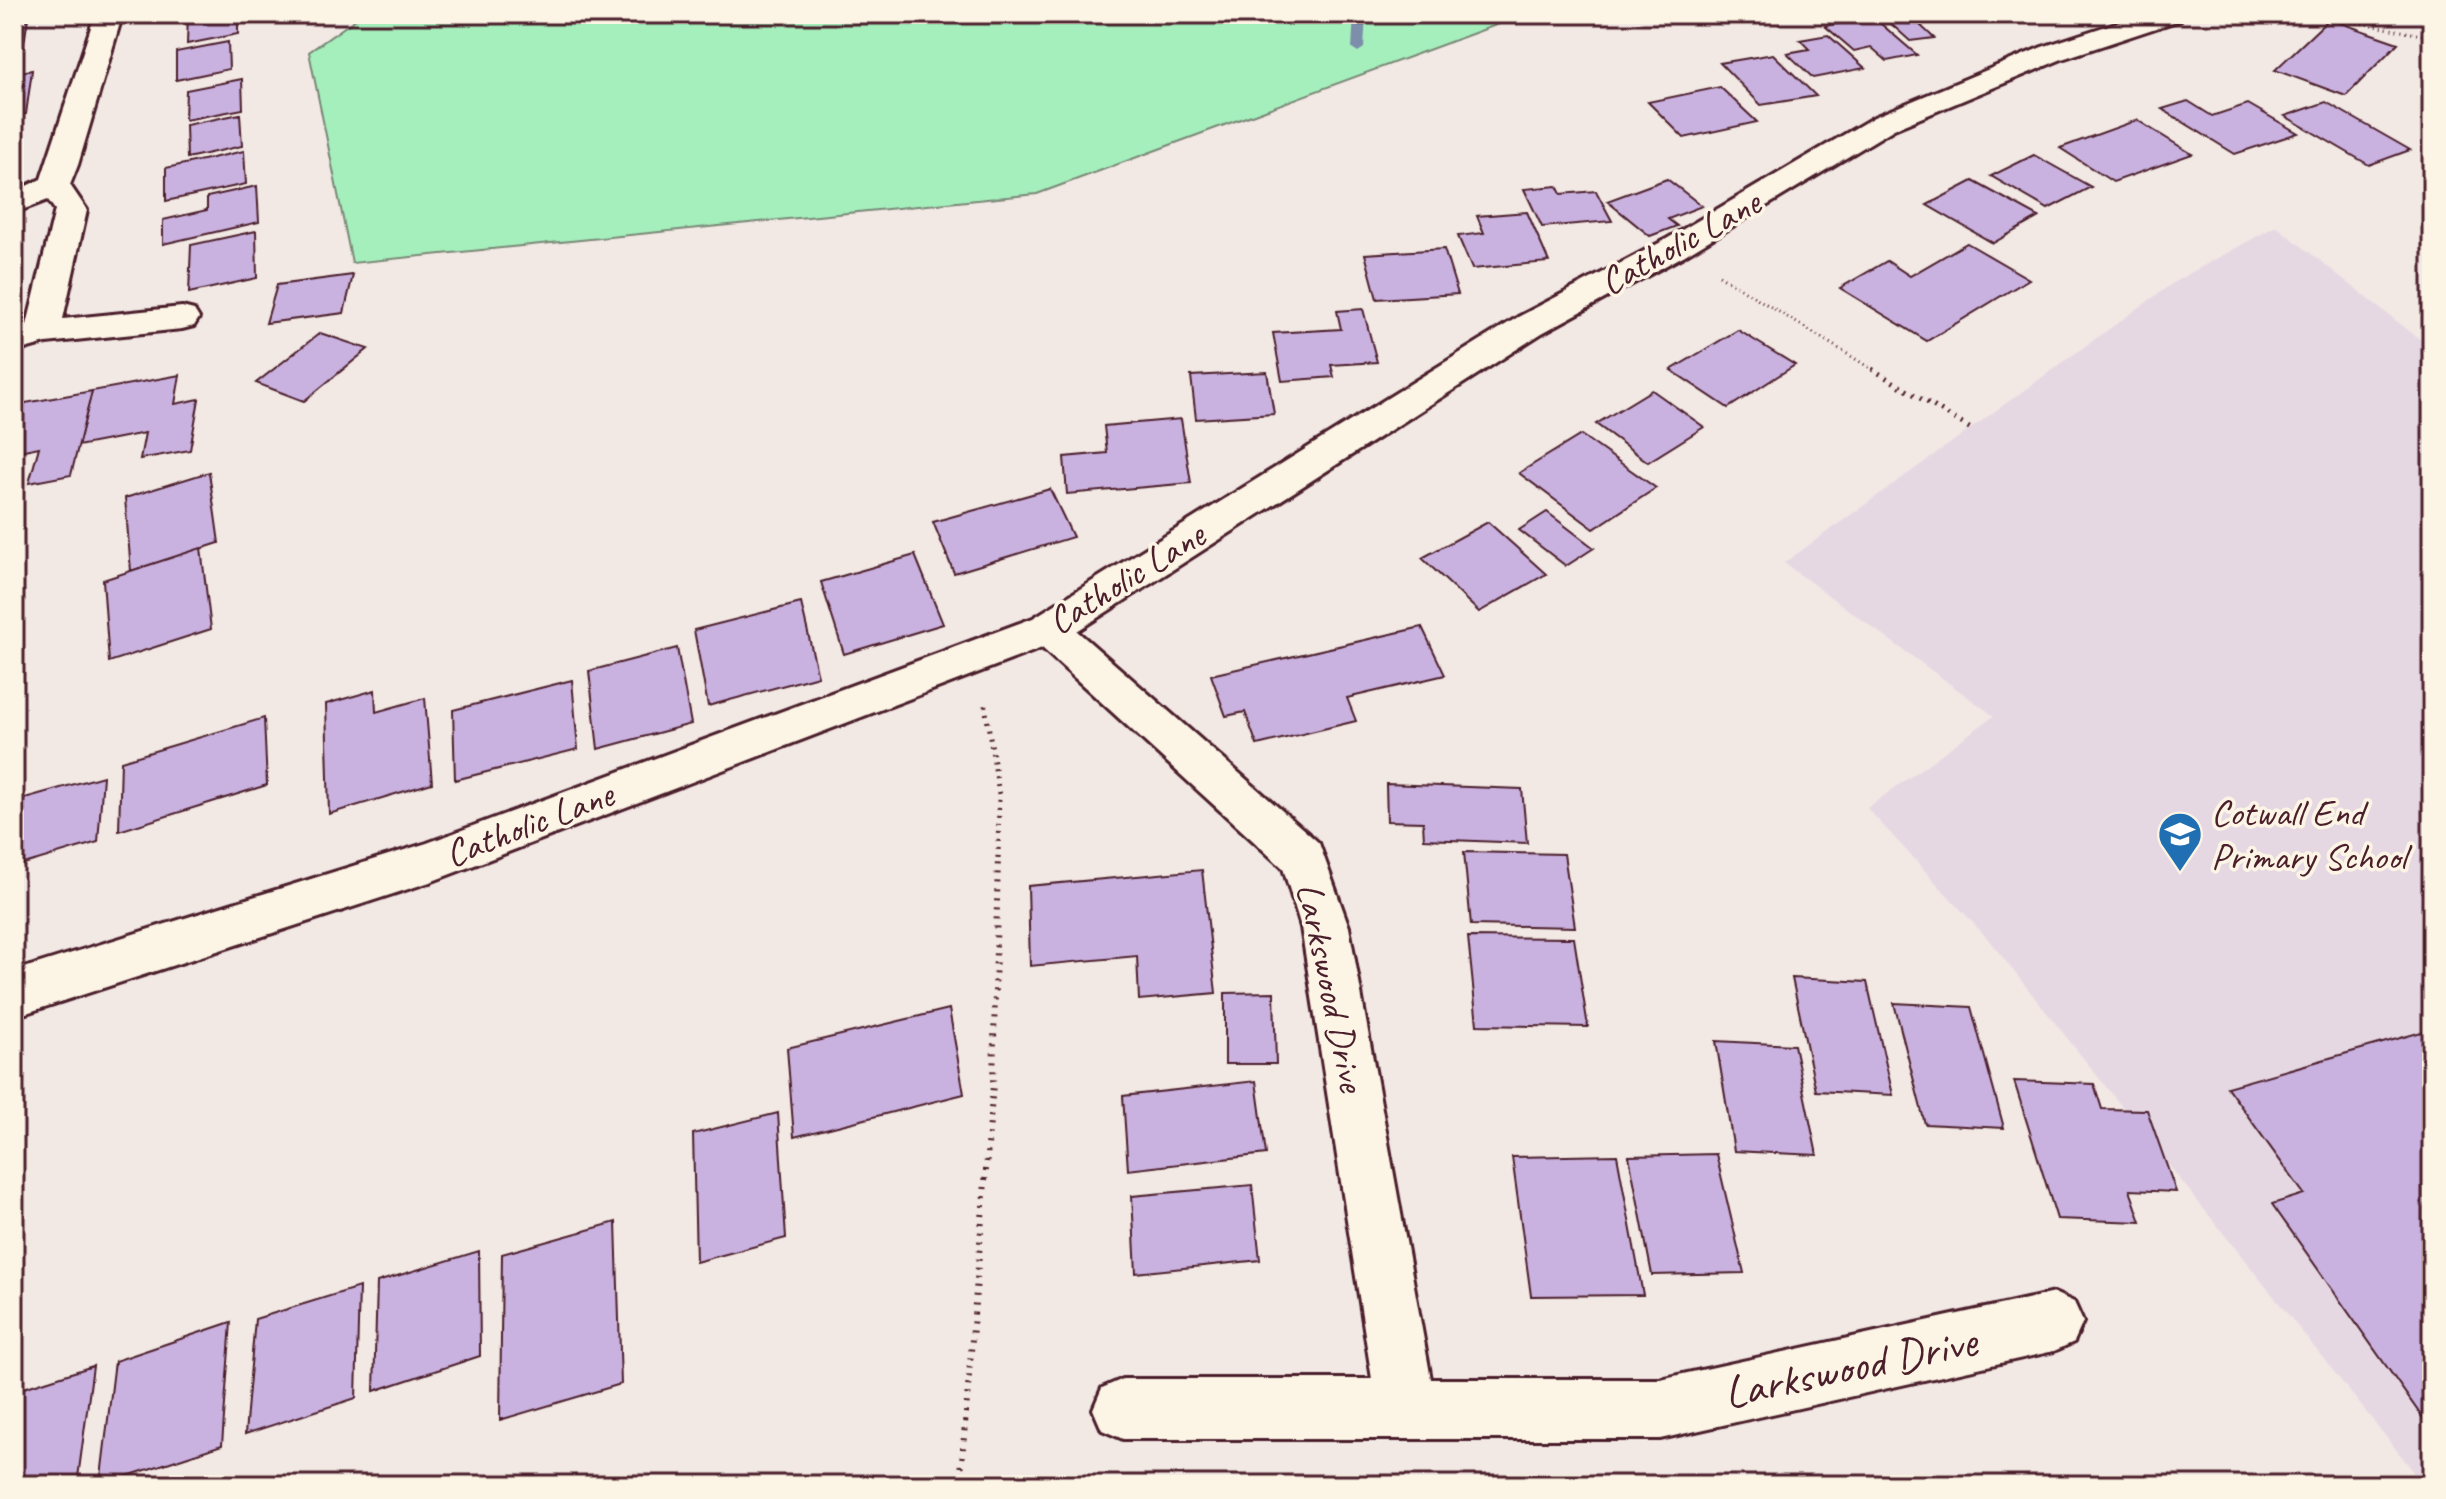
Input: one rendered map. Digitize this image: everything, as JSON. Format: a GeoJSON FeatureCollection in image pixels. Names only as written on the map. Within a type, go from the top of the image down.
{"type":"FeatureCollection","features":[{"type":"Feature","properties":{"kind":"street"},"geometry":{"type":"LineString","coordinates":[[14,204],[54,185],[63,165],[107,21],[113,14]]}},
{"type":"Feature","properties":{"kind":"street","name":"Catholic Lane"},"geometry":{"type":"LineString","coordinates":[[14,994],[430,862],[1048,629],[1530,325],[1674,248],[1884,123],[2052,53],[2170,14]]}},
{"type":"Feature","properties":{"kind":"street"},"geometry":{"type":"LineString","coordinates":[[54,185],[71,210],[28,336],[182,318]]}},
{"type":"Feature","properties":{"kind":"street","name":"Larkswood Drive"},"geometry":{"type":"LineString","coordinates":[[1048,629],[1303,857],[1325,927],[1406,1407]]}},
{"type":"Feature","properties":{"kind":"street","name":"Larkswood Drive"},"geometry":{"type":"LineString","coordinates":[[1123,1409],[1660,1409],[2054,1322]]}},
{"type":"Feature","properties":{"kind":"path"},"geometry":{"type":"LineString","coordinates":[[2313,14],[2432,37]]}},
{"type":"Feature","properties":{"kind":"path"},"geometry":{"type":"LineString","coordinates":[[1674,248],[1971,429]]}},
{"type":"Feature","properties":{"kind":"path"},"geometry":{"type":"LineString","coordinates":[[960,1485],[993,1085],[999,810],[977,655]]}},
{"type":"Feature","properties":{"kind":"shaded area","name":"Cotwall End Primary School"},"geometry":{"type":"Polygon","coordinates":[[[2276,226],[2432,349],[2432,1485],[2417,1485],[2411,1468],[1988,939],[1867,808],[1994,716],[1784,563],[2176,281],[2276,226]]]}},
{"type":"Feature","properties":{"kind":"green space"},"geometry":{"type":"Polygon","coordinates":[[[363,14],[1526,14],[1037,194],[352,263],[309,52],[363,14]]]}},
{"type":"Feature","properties":{"kind":"building"},"geometry":{"type":"Polygon","coordinates":[[[188,14],[238,14],[238,34],[187,44],[188,14]]]}},
{"type":"Feature","properties":{"kind":"building"},"geometry":{"type":"Polygon","coordinates":[[[1880,14],[1930,14],[1939,22],[1920,25],[1934,38],[1910,41],[1880,14]]]}},
{"type":"Feature","properties":{"kind":"building"},"geometry":{"type":"Polygon","coordinates":[[[1950,14],[1994,14],[1998,17],[1960,23],[1950,14]]]}},
{"type":"Feature","properties":{"kind":"building"},"geometry":{"type":"Polygon","coordinates":[[[1873,17],[1917,55],[1887,61],[1871,47],[1854,51],[1825,26],[1873,17]]]}},
{"type":"Feature","properties":{"kind":"building"},"geometry":{"type":"Polygon","coordinates":[[[28,18],[21,62],[14,63],[14,20],[28,18]]]}},
{"type":"Feature","properties":{"kind":"building"},"geometry":{"type":"Polygon","coordinates":[[[2329,19],[2398,43],[2346,96],[2275,70],[2329,19]]]}},
{"type":"Feature","properties":{"kind":"building"},"geometry":{"type":"Polygon","coordinates":[[[1828,35],[1865,68],[1813,78],[1787,53],[1809,49],[1800,40],[1828,35]]]}},
{"type":"Feature","properties":{"kind":"building"},"geometry":{"type":"Polygon","coordinates":[[[228,42],[229,69],[176,80],[176,52],[228,42]]]}},
{"type":"Feature","properties":{"kind":"building"},"geometry":{"type":"Polygon","coordinates":[[[1773,54],[1816,96],[1761,105],[1720,63],[1773,54]]]}},
{"type":"Feature","properties":{"kind":"building"},"geometry":{"type":"Polygon","coordinates":[[[32,70],[26,114],[14,117],[14,73],[32,70]]]}},
{"type":"Feature","properties":{"kind":"building"},"geometry":{"type":"Polygon","coordinates":[[[242,79],[243,109],[185,120],[186,90],[242,79]]]}},
{"type":"Feature","properties":{"kind":"building"},"geometry":{"type":"Polygon","coordinates":[[[1720,87],[1757,122],[1684,138],[1648,102],[1720,87]]]}},
{"type":"Feature","properties":{"kind":"building"},"geometry":{"type":"Polygon","coordinates":[[[2188,101],[2212,116],[2248,104],[2298,133],[2235,154],[2162,109],[2188,101]]]}},
{"type":"Feature","properties":{"kind":"building"},"geometry":{"type":"Polygon","coordinates":[[[2326,102],[2410,150],[2369,165],[2285,116],[2326,102]]]}},
{"type":"Feature","properties":{"kind":"building"},"geometry":{"type":"Polygon","coordinates":[[[240,114],[242,146],[187,158],[186,125],[240,114]]]}},
{"type":"Feature","properties":{"kind":"building"},"geometry":{"type":"Polygon","coordinates":[[[2137,120],[2192,154],[2113,182],[2060,148],[2137,120]]]}},
{"type":"Feature","properties":{"kind":"building"},"geometry":{"type":"Polygon","coordinates":[[[244,151],[246,184],[166,201],[166,168],[244,151]]]}},
{"type":"Feature","properties":{"kind":"building"},"geometry":{"type":"Polygon","coordinates":[[[2034,155],[2091,187],[2048,209],[1991,176],[2034,155]]]}},
{"type":"Feature","properties":{"kind":"building"},"geometry":{"type":"Polygon","coordinates":[[[1667,179],[1702,206],[1668,219],[1677,226],[1650,236],[1607,201],[1667,179]]]}},
{"type":"Feature","properties":{"kind":"building"},"geometry":{"type":"Polygon","coordinates":[[[1973,181],[2039,217],[1993,243],[1927,205],[1973,181]]]}},
{"type":"Feature","properties":{"kind":"building"},"geometry":{"type":"Polygon","coordinates":[[[257,186],[259,222],[163,244],[163,220],[207,210],[207,197],[257,186]]]}},
{"type":"Feature","properties":{"kind":"building"},"geometry":{"type":"Polygon","coordinates":[[[1557,186],[1561,194],[1596,191],[1612,221],[1542,227],[1524,189],[1557,186]]]}},
{"type":"Feature","properties":{"kind":"building"},"geometry":{"type":"Polygon","coordinates":[[[1527,212],[1549,262],[1472,269],[1458,236],[1484,233],[1477,216],[1527,212]]]}},
{"type":"Feature","properties":{"kind":"building"},"geometry":{"type":"Polygon","coordinates":[[[256,231],[257,278],[189,293],[191,245],[256,231]]]}},
{"type":"Feature","properties":{"kind":"building"},"geometry":{"type":"Polygon","coordinates":[[[1967,243],[2029,279],[1927,341],[1840,288],[1887,261],[1910,276],[1967,243]]]}},
{"type":"Feature","properties":{"kind":"building"},"geometry":{"type":"Polygon","coordinates":[[[1444,249],[1458,294],[1377,299],[1365,254],[1444,249]]]}},
{"type":"Feature","properties":{"kind":"building"},"geometry":{"type":"Polygon","coordinates":[[[353,275],[344,313],[266,323],[277,285],[353,275]]]}},
{"type":"Feature","properties":{"kind":"building"},"geometry":{"type":"Polygon","coordinates":[[[1363,309],[1377,362],[1331,365],[1334,377],[1282,381],[1273,333],[1341,329],[1337,311],[1363,309]]]}},
{"type":"Feature","properties":{"kind":"building"},"geometry":{"type":"Polygon","coordinates":[[[1738,330],[1795,365],[1728,408],[1671,370],[1738,330]]]}},
{"type":"Feature","properties":{"kind":"building"},"geometry":{"type":"Polygon","coordinates":[[[320,333],[368,349],[304,401],[256,383],[320,333]]]}},
{"type":"Feature","properties":{"kind":"building"},"geometry":{"type":"Polygon","coordinates":[[[1267,372],[1274,414],[1196,419],[1191,376],[1267,372]]]}},
{"type":"Feature","properties":{"kind":"building"},"geometry":{"type":"Polygon","coordinates":[[[180,375],[175,404],[199,399],[190,450],[140,459],[145,433],[78,446],[92,391],[180,375]]]}},
{"type":"Feature","properties":{"kind":"building"},"geometry":{"type":"Polygon","coordinates":[[[1652,390],[1704,427],[1648,462],[1596,424],[1652,390]]]}},
{"type":"Feature","properties":{"kind":"building"},"geometry":{"type":"Polygon","coordinates":[[[92,391],[71,475],[29,483],[39,447],[14,452],[14,405],[92,391]]]}},
{"type":"Feature","properties":{"kind":"building"},"geometry":{"type":"Polygon","coordinates":[[[1181,419],[1191,483],[1067,494],[1064,457],[1107,453],[1104,426],[1181,419]]]}},
{"type":"Feature","properties":{"kind":"building"},"geometry":{"type":"Polygon","coordinates":[[[1581,435],[1656,488],[1594,529],[1519,473],[1581,435]]]}},
{"type":"Feature","properties":{"kind":"building"},"geometry":{"type":"Polygon","coordinates":[[[209,472],[219,543],[131,571],[125,498],[209,472]]]}},
{"type":"Feature","properties":{"kind":"building"},"geometry":{"type":"Polygon","coordinates":[[[1050,489],[1073,537],[954,573],[933,522],[1050,489]]]}},
{"type":"Feature","properties":{"kind":"building"},"geometry":{"type":"Polygon","coordinates":[[[1547,512],[1594,548],[1566,566],[1519,530],[1547,512]]]}},
{"type":"Feature","properties":{"kind":"building"},"geometry":{"type":"Polygon","coordinates":[[[1488,522],[1546,574],[1479,612],[1422,558],[1488,522]]]}},
{"type":"Feature","properties":{"kind":"building"},"geometry":{"type":"Polygon","coordinates":[[[201,548],[211,629],[109,662],[103,580],[201,548]]]}},
{"type":"Feature","properties":{"kind":"building"},"geometry":{"type":"Polygon","coordinates":[[[915,555],[943,624],[844,654],[821,582],[915,555]]]}},
{"type":"Feature","properties":{"kind":"building"},"geometry":{"type":"Polygon","coordinates":[[[801,603],[818,676],[708,706],[694,630],[801,603]]]}},
{"type":"Feature","properties":{"kind":"building"},"geometry":{"type":"Polygon","coordinates":[[[1422,627],[1445,675],[1347,698],[1356,721],[1257,745],[1245,712],[1226,716],[1211,675],[1422,627]]]}},
{"type":"Feature","properties":{"kind":"building"},"geometry":{"type":"Polygon","coordinates":[[[677,648],[691,724],[598,749],[589,671],[677,648]]]}},
{"type":"Feature","properties":{"kind":"building"},"geometry":{"type":"Polygon","coordinates":[[[572,680],[578,749],[455,780],[453,710],[572,680]]]}},
{"type":"Feature","properties":{"kind":"building"},"geometry":{"type":"Polygon","coordinates":[[[375,690],[376,712],[425,698],[432,783],[329,814],[326,704],[375,690]]]}},
{"type":"Feature","properties":{"kind":"building"},"geometry":{"type":"Polygon","coordinates":[[[264,718],[267,785],[119,831],[121,761],[264,718]]]}},
{"type":"Feature","properties":{"kind":"building"},"geometry":{"type":"Polygon","coordinates":[[[103,776],[98,842],[14,867],[14,801],[103,776]]]}},
{"type":"Feature","properties":{"kind":"building"},"geometry":{"type":"Polygon","coordinates":[[[1386,784],[1522,789],[1527,843],[1424,839],[1423,822],[1387,821],[1386,784]]]}},
{"type":"Feature","properties":{"kind":"building"},"geometry":{"type":"Polygon","coordinates":[[[1464,852],[1564,854],[1575,927],[1471,925],[1464,852]]]}},
{"type":"Feature","properties":{"kind":"building"},"geometry":{"type":"Polygon","coordinates":[[[1202,870],[1216,993],[1139,1000],[1137,956],[1030,966],[1028,886],[1202,870]]]}},
{"type":"Feature","properties":{"kind":"building"},"geometry":{"type":"Polygon","coordinates":[[[1468,937],[1574,938],[1588,1027],[1477,1025],[1468,937]]]}},
{"type":"Feature","properties":{"kind":"building"},"geometry":{"type":"Polygon","coordinates":[[[1792,978],[1867,982],[1893,1095],[1816,1091],[1792,978]]]}},
{"type":"Feature","properties":{"kind":"building"},"geometry":{"type":"Polygon","coordinates":[[[1274,992],[1276,1064],[1225,1064],[1225,993],[1274,992]]]}},
{"type":"Feature","properties":{"kind":"building"},"geometry":{"type":"Polygon","coordinates":[[[1894,1003],[1971,1007],[2004,1128],[1925,1124],[1894,1003]]]}},
{"type":"Feature","properties":{"kind":"building"},"geometry":{"type":"Polygon","coordinates":[[[949,1009],[964,1094],[794,1137],[787,1048],[949,1009]]]}},
{"type":"Feature","properties":{"kind":"building"},"geometry":{"type":"Polygon","coordinates":[[[2432,1029],[2432,1431],[2272,1204],[2304,1194],[2227,1087],[2432,1029]]]}},
{"type":"Feature","properties":{"kind":"building"},"geometry":{"type":"Polygon","coordinates":[[[1716,1041],[1794,1045],[1817,1155],[1734,1151],[1716,1041]]]}},
{"type":"Feature","properties":{"kind":"building"},"geometry":{"type":"Polygon","coordinates":[[[1256,1081],[1266,1154],[1128,1170],[1123,1096],[1256,1081]]]}},
{"type":"Feature","properties":{"kind":"building"},"geometry":{"type":"Polygon","coordinates":[[[2014,1081],[2094,1084],[2102,1109],[2147,1110],[2176,1192],[2130,1190],[2141,1222],[2057,1219],[2014,1081]]]}},
{"type":"Feature","properties":{"kind":"building"},"geometry":{"type":"Polygon","coordinates":[[[778,1113],[786,1238],[696,1262],[693,1134],[778,1113]]]}},
{"type":"Feature","properties":{"kind":"building"},"geometry":{"type":"Polygon","coordinates":[[[1716,1154],[1744,1273],[1652,1275],[1629,1156],[1716,1154]]]}},
{"type":"Feature","properties":{"kind":"building"},"geometry":{"type":"Polygon","coordinates":[[[1617,1155],[1643,1295],[1531,1296],[1512,1157],[1617,1155]]]}},
{"type":"Feature","properties":{"kind":"building"},"geometry":{"type":"Polygon","coordinates":[[[1252,1185],[1260,1260],[1136,1273],[1132,1196],[1252,1185]]]}},
{"type":"Feature","properties":{"kind":"building"},"geometry":{"type":"Polygon","coordinates":[[[616,1222],[621,1384],[500,1420],[502,1254],[616,1222]]]}},
{"type":"Feature","properties":{"kind":"building"},"geometry":{"type":"Polygon","coordinates":[[[479,1251],[480,1356],[374,1391],[377,1282],[479,1251]]]}},
{"type":"Feature","properties":{"kind":"building"},"geometry":{"type":"Polygon","coordinates":[[[359,1287],[356,1398],[245,1434],[255,1319],[359,1287]]]}},
{"type":"Feature","properties":{"kind":"building"},"geometry":{"type":"Polygon","coordinates":[[[231,1322],[222,1445],[100,1485],[115,1361],[231,1322]]]}},
{"type":"Feature","properties":{"kind":"building"},"geometry":{"type":"Polygon","coordinates":[[[93,1366],[77,1485],[14,1485],[14,1391],[93,1366]]]}},
{"type":"Feature","properties":{"kind":"waterway"},"geometry":{"type":"LineString","coordinates":[[1358,48],[1360,14]]}},
{"type":"Feature","properties":{"kind":"place","name":"Cotwall End Primary School"},"geometry":{"type":"Point","coordinates":[2180,873]}}]}
